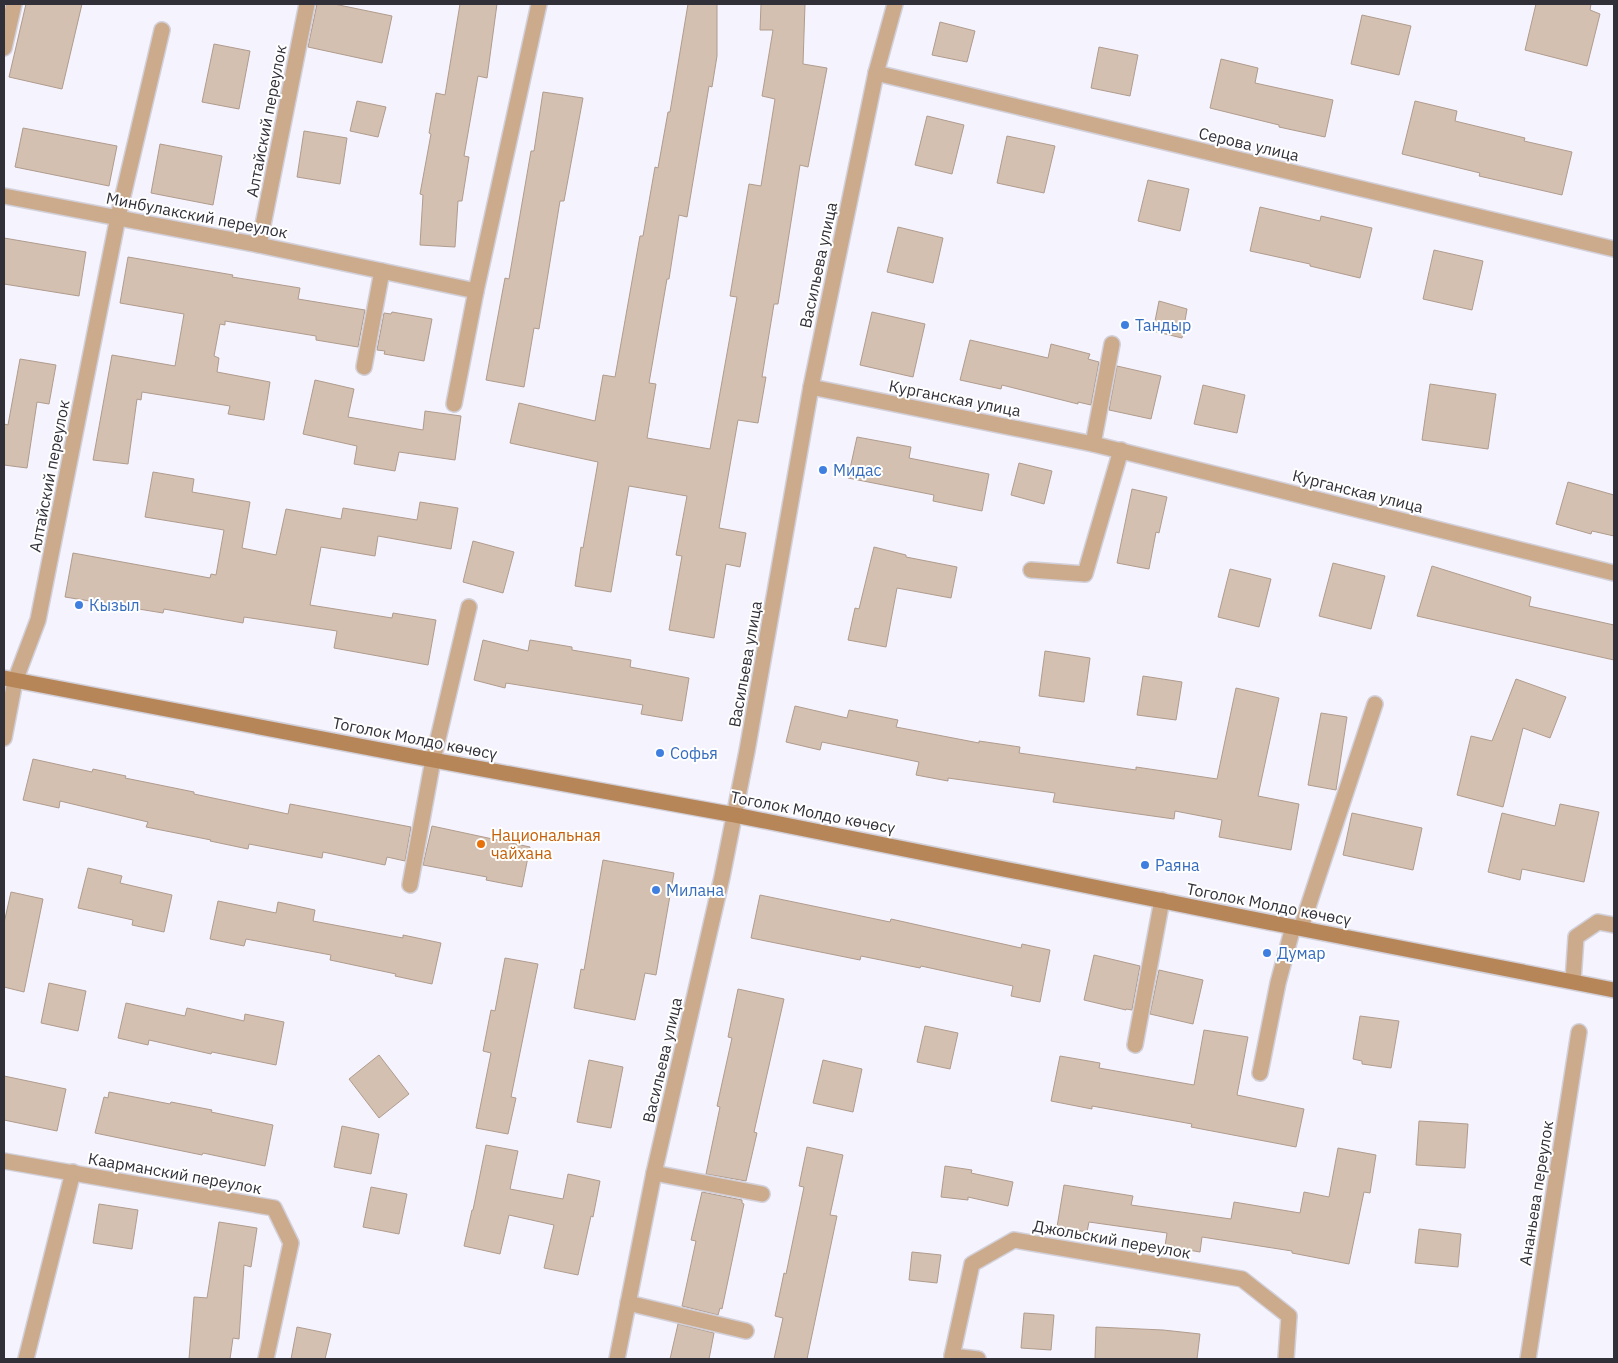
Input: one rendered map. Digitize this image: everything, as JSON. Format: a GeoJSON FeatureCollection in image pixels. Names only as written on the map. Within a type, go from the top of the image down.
{"type":"FeatureCollection","features":[{"type":"Feature","properties":{"kind":"main road","name":"Тоголок Молдо көчөсү"},"geometry":{"type":"LineString","coordinates":[[9,680],[433,760],[735,814],[1614,990]]}},
{"type":"Feature","properties":{"kind":"street"},"geometry":{"type":"LineString","coordinates":[[4,48],[14,4]]}},
{"type":"Feature","properties":{"kind":"street","name":"Алтайский переулок"},"geometry":{"type":"LineString","coordinates":[[259,245],[307,4]]}},
{"type":"Feature","properties":{"kind":"street"},"geometry":{"type":"LineString","coordinates":[[454,404],[476,291],[539,4]]}},
{"type":"Feature","properties":{"kind":"street","name":"Васильева улица"},"geometry":{"type":"LineString","coordinates":[[618,1359],[654,1173],[735,814],[811,387],[876,73],[895,4]]}},
{"type":"Feature","properties":{"kind":"street","name":"Алтайский переулок"},"geometry":{"type":"LineString","coordinates":[[4,738],[9,680],[38,620],[118,217],[162,30]]}},
{"type":"Feature","properties":{"kind":"street","name":"Серова улица"},"geometry":{"type":"LineString","coordinates":[[876,73],[1614,249]]}},
{"type":"Feature","properties":{"kind":"street","name":"Минбулакский переулок"},"geometry":{"type":"LineString","coordinates":[[4,196],[259,245],[476,291]]}},
{"type":"Feature","properties":{"kind":"street"},"geometry":{"type":"LineString","coordinates":[[364,367],[382,271]]}},
{"type":"Feature","properties":{"kind":"street"},"geometry":{"type":"LineString","coordinates":[[1093,444],[1112,344]]}},
{"type":"Feature","properties":{"kind":"street","name":"Курганская улица"},"geometry":{"type":"LineString","coordinates":[[811,387],[1121,450],[1614,573]]}},
{"type":"Feature","properties":{"kind":"street"},"geometry":{"type":"LineString","coordinates":[[1031,570],[1085,574],[1121,450]]}},
{"type":"Feature","properties":{"kind":"street"},"geometry":{"type":"LineString","coordinates":[[410,885],[433,760],[469,607]]}},
{"type":"Feature","properties":{"kind":"street"},"geometry":{"type":"LineString","coordinates":[[1260,1073],[1278,983],[1375,704]]}},
{"type":"Feature","properties":{"kind":"street"},"geometry":{"type":"LineString","coordinates":[[1135,1045],[1162,900]]}},
{"type":"Feature","properties":{"kind":"street"},"geometry":{"type":"LineString","coordinates":[[1573,981],[1576,937],[1598,922],[1614,925]]}},
{"type":"Feature","properties":{"kind":"street","name":"Ананьева переулок"},"geometry":{"type":"LineString","coordinates":[[1528,1359],[1579,1032]]}},
{"type":"Feature","properties":{"kind":"street","name":"Каарманский переулок"},"geometry":{"type":"LineString","coordinates":[[4,1161],[274,1208],[291,1243],[266,1359]]}},
{"type":"Feature","properties":{"kind":"street"},"geometry":{"type":"LineString","coordinates":[[26,1359],[73,1172]]}},
{"type":"Feature","properties":{"kind":"street"},"geometry":{"type":"LineString","coordinates":[[654,1173],[762,1194]]}},
{"type":"Feature","properties":{"kind":"street","name":"Джольский переулок"},"geometry":{"type":"LineString","coordinates":[[978,1359],[952,1358],[972,1264],[1014,1240],[1242,1279],[1289,1316],[1286,1359]]}},
{"type":"Feature","properties":{"kind":"street"},"geometry":{"type":"LineString","coordinates":[[628,1303],[746,1331]]}},
{"type":"Feature","properties":{"kind":"building"},"geometry":{"type":"Polygon","coordinates":[[[26,4],[82,4],[62,89],[9,77],[26,4]]]}},
{"type":"Feature","properties":{"kind":"building"},"geometry":{"type":"Polygon","coordinates":[[[317,4],[334,4],[392,16],[382,63],[308,47],[317,4]]]}},
{"type":"Feature","properties":{"kind":"building"},"geometry":{"type":"Polygon","coordinates":[[[460,4],[497,4],[487,78],[478,76],[464,156],[469,157],[462,201],[458,201],[455,247],[420,245],[423,195],[420,194],[431,134],[429,133],[436,93],[445,95],[460,4]]]}},
{"type":"Feature","properties":{"kind":"building"},"geometry":{"type":"Polygon","coordinates":[[[688,4],[717,4],[717,56],[712,87],[709,86],[687,217],[679,215],[669,279],[667,279],[649,383],[656,384],[647,438],[710,449],[737,297],[730,296],[749,184],[761,186],[775,99],[762,96],[773,30],[760,30],[761,4],[805,4],[803,64],[827,68],[808,167],[800,165],[778,304],[774,304],[762,377],[766,377],[758,423],[738,420],[719,528],[746,533],[740,567],[726,564],[714,638],[669,630],[682,556],[676,555],[687,496],[629,486],[611,592],[575,586],[598,462],[510,443],[519,403],[595,421],[603,375],[615,377],[640,236],[643,236],[655,167],[658,168],[668,112],[670,112],[688,4]]]}},
{"type":"Feature","properties":{"kind":"building"},"geometry":{"type":"Polygon","coordinates":[[[1536,4],[1591,4],[1590,10],[1600,14],[1587,66],[1525,50],[1536,4]]]}},
{"type":"Feature","properties":{"kind":"building"},"geometry":{"type":"Polygon","coordinates":[[[1362,15],[1411,26],[1399,75],[1351,64],[1362,15]]]}},
{"type":"Feature","properties":{"kind":"building"},"geometry":{"type":"Polygon","coordinates":[[[940,22],[975,31],[967,62],[932,55],[940,22]]]}},
{"type":"Feature","properties":{"kind":"building"},"geometry":{"type":"Polygon","coordinates":[[[214,44],[250,51],[239,109],[202,102],[214,44]]]}},
{"type":"Feature","properties":{"kind":"building"},"geometry":{"type":"Polygon","coordinates":[[[1099,47],[1138,55],[1130,96],[1091,88],[1099,47]]]}},
{"type":"Feature","properties":{"kind":"building"},"geometry":{"type":"Polygon","coordinates":[[[1221,59],[1258,68],[1255,83],[1333,100],[1325,137],[1279,127],[1279,125],[1210,108],[1221,59]]]}},
{"type":"Feature","properties":{"kind":"building"},"geometry":{"type":"Polygon","coordinates":[[[543,92],[583,98],[564,201],[560,201],[539,329],[534,328],[524,387],[486,380],[505,278],[509,279],[531,151],[534,151],[543,92]]]}},
{"type":"Feature","properties":{"kind":"building"},"geometry":{"type":"Polygon","coordinates":[[[357,101],[386,107],[378,137],[350,131],[357,101]]]}},
{"type":"Feature","properties":{"kind":"building"},"geometry":{"type":"Polygon","coordinates":[[[1415,101],[1457,111],[1455,121],[1525,138],[1524,141],[1572,152],[1562,195],[1479,176],[1480,173],[1402,154],[1415,101]]]}},
{"type":"Feature","properties":{"kind":"building"},"geometry":{"type":"Polygon","coordinates":[[[927,116],[964,125],[952,174],[915,165],[927,116]]]}},
{"type":"Feature","properties":{"kind":"building"},"geometry":{"type":"Polygon","coordinates":[[[23,128],[117,146],[109,186],[15,167],[23,128]]]}},
{"type":"Feature","properties":{"kind":"building"},"geometry":{"type":"Polygon","coordinates":[[[304,131],[347,138],[340,184],[297,177],[304,131]]]}},
{"type":"Feature","properties":{"kind":"building"},"geometry":{"type":"Polygon","coordinates":[[[1007,136],[1055,146],[1044,193],[997,183],[1007,136]]]}},
{"type":"Feature","properties":{"kind":"building"},"geometry":{"type":"Polygon","coordinates":[[[160,144],[222,156],[213,205],[151,193],[160,144]]]}},
{"type":"Feature","properties":{"kind":"building"},"geometry":{"type":"Polygon","coordinates":[[[1148,180],[1189,189],[1180,231],[1138,221],[1148,180]]]}},
{"type":"Feature","properties":{"kind":"building"},"geometry":{"type":"Polygon","coordinates":[[[1260,207],[1320,221],[1321,216],[1372,228],[1360,278],[1310,266],[1310,264],[1250,251],[1260,207]]]}},
{"type":"Feature","properties":{"kind":"building"},"geometry":{"type":"Polygon","coordinates":[[[898,227],[943,238],[933,283],[887,272],[898,227]]]}},
{"type":"Feature","properties":{"kind":"building"},"geometry":{"type":"Polygon","coordinates":[[[4,238],[86,252],[79,296],[4,284],[4,238]]]}},
{"type":"Feature","properties":{"kind":"building"},"geometry":{"type":"Polygon","coordinates":[[[1434,250],[1483,261],[1472,310],[1423,299],[1434,250]]]}},
{"type":"Feature","properties":{"kind":"building"},"geometry":{"type":"Polygon","coordinates":[[[128,257],[300,288],[298,299],[365,310],[358,347],[316,340],[316,336],[225,321],[225,325],[220,324],[214,356],[219,358],[217,372],[270,382],[264,420],[228,414],[230,406],[142,392],[141,400],[137,399],[128,464],[93,460],[112,355],[175,366],[184,314],[120,303],[128,257]]]}},
{"type":"Feature","properties":{"kind":"building"},"geometry":{"type":"Polygon","coordinates":[[[1159,301],[1187,309],[1182,338],[1153,331],[1159,301]]]}},
{"type":"Feature","properties":{"kind":"building"},"geometry":{"type":"Polygon","coordinates":[[[392,312],[432,319],[424,361],[384,354],[385,351],[377,350],[384,313],[391,314],[392,312]]]}},
{"type":"Feature","properties":{"kind":"building"},"geometry":{"type":"Polygon","coordinates":[[[872,312],[925,324],[913,377],[860,365],[872,312]]]}},
{"type":"Feature","properties":{"kind":"building"},"geometry":{"type":"Polygon","coordinates":[[[970,340],[1048,358],[1051,344],[1090,354],[1088,359],[1099,362],[1091,405],[1078,402],[1078,404],[1002,385],[1001,389],[960,380],[970,340]]]}},
{"type":"Feature","properties":{"kind":"building"},"geometry":{"type":"Polygon","coordinates":[[[20,359],[56,365],[49,404],[37,402],[27,468],[4,465],[4,424],[8,425],[20,359]]]}},
{"type":"Feature","properties":{"kind":"building"},"geometry":{"type":"Polygon","coordinates":[[[1117,366],[1161,376],[1151,419],[1109,410],[1117,366]]]}},
{"type":"Feature","properties":{"kind":"building"},"geometry":{"type":"Polygon","coordinates":[[[315,380],[354,389],[348,417],[423,430],[425,411],[461,416],[455,460],[399,452],[395,471],[354,464],[357,446],[303,434],[315,380]]]}},
{"type":"Feature","properties":{"kind":"building"},"geometry":{"type":"Polygon","coordinates":[[[1430,384],[1496,394],[1488,449],[1422,440],[1430,384]]]}},
{"type":"Feature","properties":{"kind":"building"},"geometry":{"type":"Polygon","coordinates":[[[1203,385],[1245,395],[1237,433],[1194,424],[1203,385]]]}},
{"type":"Feature","properties":{"kind":"building"},"geometry":{"type":"Polygon","coordinates":[[[857,437],[911,447],[909,458],[989,474],[982,511],[933,501],[934,495],[848,478],[857,437]]]}},
{"type":"Feature","properties":{"kind":"building"},"geometry":{"type":"Polygon","coordinates":[[[1019,463],[1052,471],[1044,504],[1011,495],[1019,463]]]}},
{"type":"Feature","properties":{"kind":"building"},"geometry":{"type":"Polygon","coordinates":[[[153,472],[194,479],[192,492],[250,502],[242,548],[276,555],[286,509],[341,519],[343,508],[417,520],[420,502],[458,508],[451,549],[378,536],[375,556],[321,547],[310,605],[392,618],[393,613],[436,620],[428,665],[334,648],[337,631],[244,617],[243,623],[164,609],[163,613],[65,597],[73,553],[210,578],[211,574],[216,575],[224,530],[145,517],[153,472]]]}},
{"type":"Feature","properties":{"kind":"building"},"geometry":{"type":"Polygon","coordinates":[[[1568,482],[1614,495],[1614,536],[1592,531],[1591,534],[1556,524],[1568,482]]]}},
{"type":"Feature","properties":{"kind":"building"},"geometry":{"type":"Polygon","coordinates":[[[1132,489],[1167,497],[1159,533],[1156,532],[1149,569],[1117,563],[1132,489]]]}},
{"type":"Feature","properties":{"kind":"building"},"geometry":{"type":"Polygon","coordinates":[[[473,541],[514,552],[503,593],[463,582],[473,541]]]}},
{"type":"Feature","properties":{"kind":"building"},"geometry":{"type":"Polygon","coordinates":[[[874,547],[906,555],[906,557],[957,567],[951,598],[897,588],[886,647],[848,640],[855,608],[859,609],[874,547]]]}},
{"type":"Feature","properties":{"kind":"building"},"geometry":{"type":"Polygon","coordinates":[[[1333,563],[1385,576],[1371,629],[1319,616],[1333,563]]]}},
{"type":"Feature","properties":{"kind":"building"},"geometry":{"type":"Polygon","coordinates":[[[1432,566],[1531,597],[1529,606],[1614,625],[1614,660],[1417,616],[1432,566]]]}},
{"type":"Feature","properties":{"kind":"building"},"geometry":{"type":"Polygon","coordinates":[[[1230,569],[1271,579],[1259,627],[1218,617],[1230,569]]]}},
{"type":"Feature","properties":{"kind":"building"},"geometry":{"type":"Polygon","coordinates":[[[483,640],[528,651],[530,640],[572,647],[572,650],[631,660],[630,667],[689,678],[682,721],[641,714],[643,705],[506,683],[505,688],[474,680],[483,640]]]}},
{"type":"Feature","properties":{"kind":"building"},"geometry":{"type":"Polygon","coordinates":[[[1045,651],[1090,658],[1084,702],[1039,696],[1045,651]]]}},
{"type":"Feature","properties":{"kind":"building"},"geometry":{"type":"Polygon","coordinates":[[[1143,676],[1182,682],[1176,720],[1137,715],[1143,676]]]}},
{"type":"Feature","properties":{"kind":"building"},"geometry":{"type":"Polygon","coordinates":[[[1516,679],[1566,697],[1550,738],[1523,728],[1503,807],[1457,795],[1471,736],[1492,741],[1516,679]]]}},
{"type":"Feature","properties":{"kind":"building"},"geometry":{"type":"Polygon","coordinates":[[[1236,688],[1279,698],[1258,796],[1299,804],[1291,850],[1219,837],[1222,820],[1175,811],[1174,819],[1053,802],[1055,793],[948,778],[948,781],[916,775],[919,762],[822,742],[820,750],[786,742],[795,706],[847,718],[849,710],[898,720],[896,727],[979,743],[979,741],[1020,747],[1019,753],[1136,770],[1136,767],[1217,779],[1236,688]]]}},
{"type":"Feature","properties":{"kind":"building"},"geometry":{"type":"Polygon","coordinates":[[[1321,713],[1347,717],[1336,790],[1308,785],[1321,713]]]}},
{"type":"Feature","properties":{"kind":"building"},"geometry":{"type":"Polygon","coordinates":[[[33,759],[92,772],[93,769],[126,776],[125,778],[288,814],[290,804],[411,827],[405,861],[387,857],[385,865],[323,852],[322,858],[249,844],[248,849],[146,827],[148,822],[60,801],[59,808],[23,800],[33,759]]]}},
{"type":"Feature","properties":{"kind":"building"},"geometry":{"type":"Polygon","coordinates":[[[1560,804],[1599,812],[1584,882],[1522,869],[1520,880],[1488,872],[1502,813],[1555,826],[1560,804]]]}},
{"type":"Feature","properties":{"kind":"building"},"geometry":{"type":"Polygon","coordinates":[[[1352,813],[1422,828],[1413,870],[1343,855],[1352,813]]]}},
{"type":"Feature","properties":{"kind":"building"},"geometry":{"type":"Polygon","coordinates":[[[432,826],[530,847],[522,887],[486,880],[487,877],[423,865],[432,826]]]}},
{"type":"Feature","properties":{"kind":"building"},"geometry":{"type":"Polygon","coordinates":[[[603,860],[674,873],[656,975],[645,973],[635,1020],[574,1008],[581,969],[584,970],[603,860]]]}},
{"type":"Feature","properties":{"kind":"building"},"geometry":{"type":"Polygon","coordinates":[[[88,868],[122,876],[120,883],[172,895],[164,932],[132,925],[133,920],[78,908],[88,868]]]}},
{"type":"Feature","properties":{"kind":"building"},"geometry":{"type":"Polygon","coordinates":[[[11,892],[43,899],[24,992],[4,987],[4,923],[11,892]]]}},
{"type":"Feature","properties":{"kind":"building"},"geometry":{"type":"Polygon","coordinates":[[[760,895],[890,922],[891,919],[1021,948],[1022,944],[1050,950],[1040,1002],[1011,996],[1013,986],[921,966],[920,968],[861,956],[860,960],[751,938],[760,895]]]}},
{"type":"Feature","properties":{"kind":"building"},"geometry":{"type":"Polygon","coordinates":[[[218,901],[276,913],[278,902],[315,910],[313,921],[403,938],[403,935],[441,943],[432,984],[330,960],[331,955],[246,939],[244,946],[210,939],[218,901]]]}},
{"type":"Feature","properties":{"kind":"building"},"geometry":{"type":"Polygon","coordinates":[[[1094,955],[1140,966],[1132,1010],[1084,1000],[1094,955]]]}},
{"type":"Feature","properties":{"kind":"building"},"geometry":{"type":"Polygon","coordinates":[[[505,958],[538,964],[511,1097],[516,1098],[508,1134],[476,1128],[491,1053],[483,1051],[491,1010],[495,1011],[505,958]]]}},
{"type":"Feature","properties":{"kind":"building"},"geometry":{"type":"Polygon","coordinates":[[[1159,970],[1203,980],[1193,1024],[1150,1014],[1159,970]]]}},
{"type":"Feature","properties":{"kind":"building"},"geometry":{"type":"Polygon","coordinates":[[[49,983],[86,991],[78,1031],[41,1023],[49,983]]]}},
{"type":"Feature","properties":{"kind":"building"},"geometry":{"type":"Polygon","coordinates":[[[738,989],[784,999],[754,1132],[757,1133],[746,1181],[706,1174],[720,1107],[717,1106],[732,1038],[728,1037],[738,989]]]}},
{"type":"Feature","properties":{"kind":"building"},"geometry":{"type":"Polygon","coordinates":[[[126,1003],[185,1016],[187,1008],[244,1021],[245,1014],[284,1022],[276,1065],[212,1052],[211,1054],[149,1040],[148,1045],[118,1038],[126,1003]]]}},
{"type":"Feature","properties":{"kind":"building"},"geometry":{"type":"Polygon","coordinates":[[[1360,1016],[1399,1021],[1391,1068],[1362,1064],[1362,1061],[1353,1059],[1360,1016]]]}},
{"type":"Feature","properties":{"kind":"building"},"geometry":{"type":"Polygon","coordinates":[[[925,1026],[958,1033],[950,1069],[917,1062],[925,1026]]]}},
{"type":"Feature","properties":{"kind":"building"},"geometry":{"type":"Polygon","coordinates":[[[1204,1030],[1248,1037],[1237,1095],[1304,1109],[1296,1147],[1191,1127],[1192,1124],[1092,1106],[1092,1109],[1051,1101],[1060,1056],[1100,1063],[1099,1068],[1194,1085],[1204,1030]]]}},
{"type":"Feature","properties":{"kind":"building"},"geometry":{"type":"Polygon","coordinates":[[[379,1055],[409,1094],[379,1118],[349,1079],[379,1055]]]}},
{"type":"Feature","properties":{"kind":"building"},"geometry":{"type":"Polygon","coordinates":[[[589,1060],[623,1067],[611,1128],[577,1122],[589,1060]]]}},
{"type":"Feature","properties":{"kind":"building"},"geometry":{"type":"Polygon","coordinates":[[[823,1060],[862,1069],[853,1112],[813,1103],[823,1060]]]}},
{"type":"Feature","properties":{"kind":"building"},"geometry":{"type":"Polygon","coordinates":[[[4,1076],[66,1089],[57,1131],[4,1120],[4,1076]]]}},
{"type":"Feature","properties":{"kind":"building"},"geometry":{"type":"Polygon","coordinates":[[[109,1092],[212,1110],[211,1112],[273,1125],[265,1166],[95,1133],[104,1097],[108,1098],[109,1092]]]}},
{"type":"Feature","properties":{"kind":"building"},"geometry":{"type":"Polygon","coordinates":[[[1419,1121],[1468,1124],[1465,1168],[1416,1165],[1419,1121]]]}},
{"type":"Feature","properties":{"kind":"building"},"geometry":{"type":"Polygon","coordinates":[[[342,1126],[379,1134],[371,1174],[334,1167],[342,1126]]]}},
{"type":"Feature","properties":{"kind":"building"},"geometry":{"type":"Polygon","coordinates":[[[486,1145],[518,1151],[510,1189],[563,1199],[568,1174],[600,1181],[578,1275],[544,1268],[554,1225],[509,1215],[500,1254],[464,1246],[486,1145]]]}},
{"type":"Feature","properties":{"kind":"building"},"geometry":{"type":"Polygon","coordinates":[[[807,1147],[843,1155],[830,1215],[837,1216],[807,1359],[774,1359],[783,1318],[775,1316],[784,1273],[786,1274],[804,1187],[799,1186],[807,1147]]]}},
{"type":"Feature","properties":{"kind":"building"},"geometry":{"type":"Polygon","coordinates":[[[1338,1148],[1376,1155],[1370,1193],[1364,1192],[1349,1264],[1292,1253],[1292,1251],[1202,1237],[1200,1252],[1165,1246],[1167,1233],[1089,1222],[1087,1232],[1057,1227],[1064,1185],[1133,1196],[1131,1205],[1231,1219],[1234,1202],[1300,1213],[1304,1192],[1329,1197],[1338,1148]]]}},
{"type":"Feature","properties":{"kind":"building"},"geometry":{"type":"Polygon","coordinates":[[[945,1166],[972,1170],[971,1173],[1013,1182],[1008,1206],[968,1197],[968,1200],[941,1197],[945,1166]]]}},
{"type":"Feature","properties":{"kind":"building"},"geometry":{"type":"Polygon","coordinates":[[[371,1187],[407,1194],[399,1234],[363,1227],[371,1187]]]}},
{"type":"Feature","properties":{"kind":"building"},"geometry":{"type":"Polygon","coordinates":[[[702,1192],[742,1200],[744,1204],[722,1309],[720,1308],[718,1315],[682,1306],[696,1241],[691,1240],[702,1192]]]}},
{"type":"Feature","properties":{"kind":"building"},"geometry":{"type":"Polygon","coordinates":[[[99,1204],[138,1210],[132,1249],[93,1243],[99,1204]]]}},
{"type":"Feature","properties":{"kind":"building"},"geometry":{"type":"Polygon","coordinates":[[[219,1222],[257,1228],[251,1267],[244,1265],[239,1339],[233,1338],[230,1359],[189,1359],[194,1297],[207,1298],[219,1222]]]}},
{"type":"Feature","properties":{"kind":"building"},"geometry":{"type":"Polygon","coordinates":[[[1419,1229],[1461,1234],[1458,1267],[1415,1263],[1419,1229]]]}},
{"type":"Feature","properties":{"kind":"building"},"geometry":{"type":"Polygon","coordinates":[[[912,1252],[941,1255],[937,1283],[909,1280],[912,1252]]]}},
{"type":"Feature","properties":{"kind":"building"},"geometry":{"type":"Polygon","coordinates":[[[1024,1313],[1054,1315],[1051,1350],[1021,1348],[1024,1313]]]}},
{"type":"Feature","properties":{"kind":"building"},"geometry":{"type":"Polygon","coordinates":[[[678,1324],[714,1333],[709,1359],[670,1359],[678,1324]]]}},
{"type":"Feature","properties":{"kind":"building"},"geometry":{"type":"Polygon","coordinates":[[[297,1327],[331,1334],[325,1359],[291,1359],[297,1327]]]}},
{"type":"Feature","properties":{"kind":"building"},"geometry":{"type":"Polygon","coordinates":[[[1096,1327],[1163,1330],[1200,1334],[1197,1359],[1095,1359],[1096,1327]]]}},
{"type":"Feature","properties":{"kind":"place","name":"Тандыр"},"geometry":{"type":"Point","coordinates":[1125,325]}},
{"type":"Feature","properties":{"kind":"place","name":"Мидас"},"geometry":{"type":"Point","coordinates":[823,470]}},
{"type":"Feature","properties":{"kind":"place","name":"Кызыл"},"geometry":{"type":"Point","coordinates":[79,605]}},
{"type":"Feature","properties":{"kind":"place","name":"Софья"},"geometry":{"type":"Point","coordinates":[660,753]}},
{"type":"Feature","properties":{"kind":"place","name":"Национальная чайхана"},"geometry":{"type":"Point","coordinates":[481,844]}},
{"type":"Feature","properties":{"kind":"place","name":"Раяна"},"geometry":{"type":"Point","coordinates":[1145,865]}},
{"type":"Feature","properties":{"kind":"place","name":"Милана"},"geometry":{"type":"Point","coordinates":[656,890]}},
{"type":"Feature","properties":{"kind":"place","name":"Думар"},"geometry":{"type":"Point","coordinates":[1267,953]}}]}
